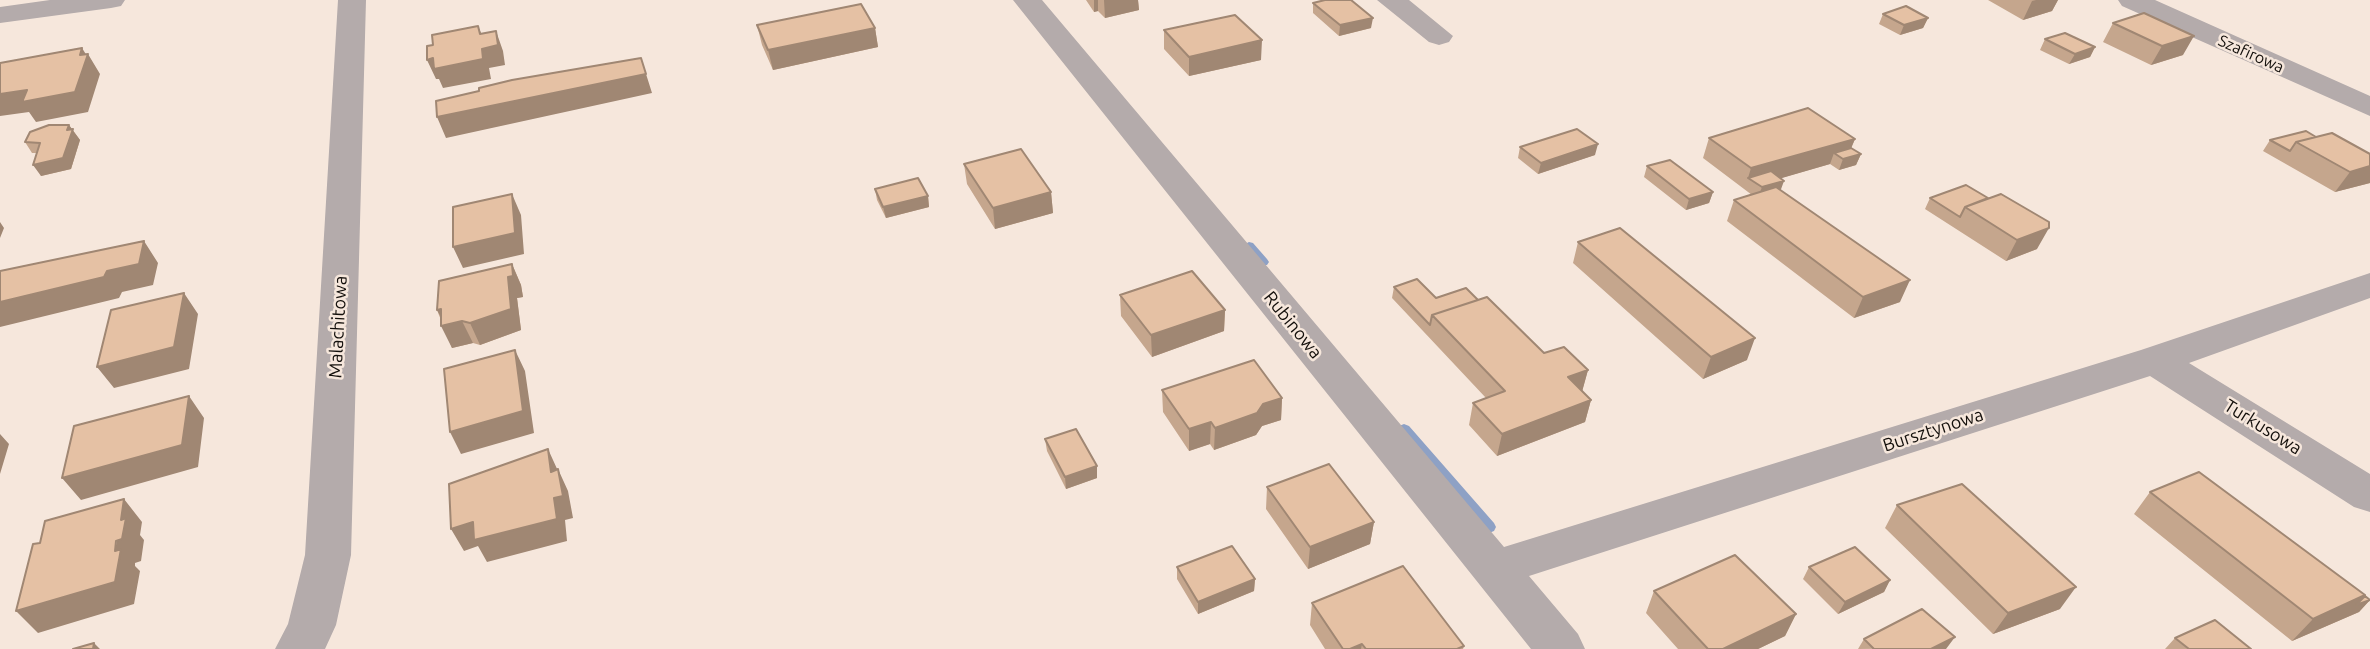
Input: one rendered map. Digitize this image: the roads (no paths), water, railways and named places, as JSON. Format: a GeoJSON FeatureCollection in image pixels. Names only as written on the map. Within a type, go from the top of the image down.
{"type":"FeatureCollection","features":[{"type":"Feature","properties":{"kind":"street"},"geometry":{"type":"LineString","coordinates":[[0,15],[111,0]]}},
{"type":"Feature","properties":{"kind":"street","name":"Malachitowa"},"geometry":{"type":"LineString","coordinates":[[300,649],[312,625],[328,555],[352,0]]}},
{"type":"Feature","properties":{"kind":"street","name":"Rubinowa"},"geometry":{"type":"LineString","coordinates":[[1027,0],[1560,649]]}},
{"type":"Feature","properties":{"kind":"street"},"geometry":{"type":"LineString","coordinates":[[1391,0],[1439,36]]}},
{"type":"Feature","properties":{"kind":"street","name":"Szafirowa"},"geometry":{"type":"LineString","coordinates":[[2132,0],[2370,107]]}},
{"type":"Feature","properties":{"kind":"street","name":"Bursztynowa"},"geometry":{"type":"LineString","coordinates":[[1494,569],[2155,360],[2370,285]]}},
{"type":"Feature","properties":{"kind":"street","name":"Turkusowa"},"geometry":{"type":"LineString","coordinates":[[2155,360],[2370,495]]}},
{"type":"Feature","properties":{"kind":"waterway"},"geometry":{"type":"LineString","coordinates":[[1249,245],[1263,262]]}},
{"type":"Feature","properties":{"kind":"waterway"},"geometry":{"type":"LineString","coordinates":[[1404,429],[1489,527]]}}]}
